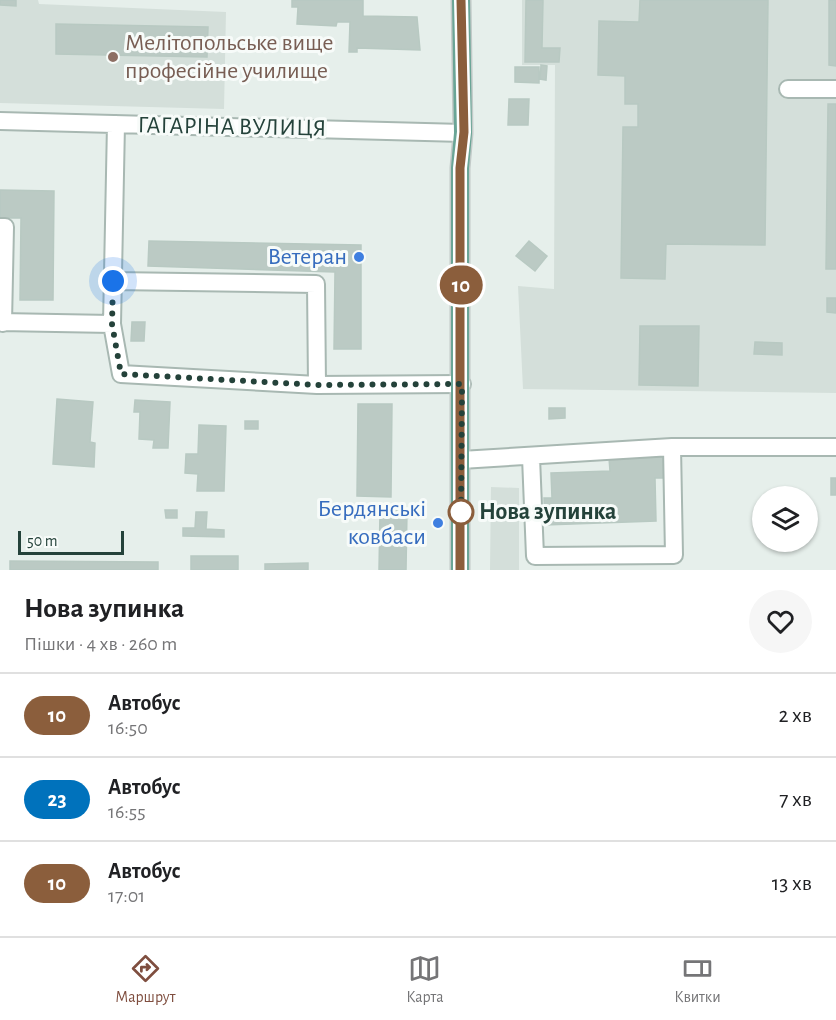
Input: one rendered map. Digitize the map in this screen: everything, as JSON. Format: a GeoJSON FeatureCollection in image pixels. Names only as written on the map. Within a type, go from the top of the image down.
{"type":"FeatureCollection","features":[{"type":"Feature","properties":{"kind":"main road"},"geometry":{"type":"LineString","coordinates":[[460,570],[462,384],[460,168],[464,132],[461,0]]}},
{"type":"Feature","properties":{"kind":"street"},"geometry":{"type":"LineString","coordinates":[[788,89],[836,89]]}},
{"type":"Feature","properties":{"kind":"street","name":"ГАГАРІНА ВУЛИЦЯ"},"geometry":{"type":"LineString","coordinates":[[0,121],[464,132]]}},
{"type":"Feature","properties":{"kind":"street"},"geometry":{"type":"LineString","coordinates":[[116,124],[112,324],[121,374],[317,385],[462,384]]}},
{"type":"Feature","properties":{"kind":"street"},"geometry":{"type":"LineString","coordinates":[[0,227],[5,227],[2,322],[112,324]]}},
{"type":"Feature","properties":{"kind":"street"},"geometry":{"type":"LineString","coordinates":[[113,281],[316,284],[317,385]]}},
{"type":"Feature","properties":{"kind":"street"},"geometry":{"type":"LineString","coordinates":[[531,457],[536,556],[674,555],[672,447]]}},
{"type":"Feature","properties":{"kind":"street"},"geometry":{"type":"LineString","coordinates":[[461,460],[672,447],[836,447]]}},
{"type":"Feature","properties":{"kind":"shaded area","name":"Мелітопольське вище професійне училище"},"geometry":{"type":"Polygon","coordinates":[[[0,0],[38,0],[39,4],[226,12],[224,109],[0,103],[0,0]]]}},
{"type":"Feature","properties":{"kind":"shaded area"},"geometry":{"type":"Polygon","coordinates":[[[522,0],[836,0],[836,393],[523,389],[518,286],[554,289],[555,65],[522,65],[522,0]]]}},
{"type":"Feature","properties":{"kind":"shaded area"},"geometry":{"type":"Polygon","coordinates":[[[491,487],[519,488],[519,570],[490,570],[491,487]]]}},
{"type":"Feature","properties":{"kind":"building"},"geometry":{"type":"Polygon","coordinates":[[[0,0],[16,0],[16,6],[0,5],[0,0]]]}},
{"type":"Feature","properties":{"kind":"building"},"geometry":{"type":"Polygon","coordinates":[[[292,0],[363,0],[363,16],[417,17],[420,50],[357,48],[357,52],[349,52],[350,22],[337,22],[336,26],[297,24],[298,7],[292,7],[292,0]]]}},
{"type":"Feature","properties":{"kind":"building"},"geometry":{"type":"Polygon","coordinates":[[[526,0],[543,0],[542,48],[560,48],[559,62],[525,62],[526,0]]]}},
{"type":"Feature","properties":{"kind":"building"},"geometry":{"type":"Polygon","coordinates":[[[640,0],[768,0],[765,245],[666,244],[665,279],[621,278],[623,127],[638,127],[638,104],[625,104],[625,76],[598,75],[599,21],[639,22],[640,0]]]}},
{"type":"Feature","properties":{"kind":"building"},"geometry":{"type":"Polygon","coordinates":[[[829,0],[836,0],[836,66],[829,65],[829,0]]]}},
{"type":"Feature","properties":{"kind":"building"},"geometry":{"type":"Polygon","coordinates":[[[56,24],[208,27],[207,57],[56,54],[56,24]]]}},
{"type":"Feature","properties":{"kind":"building"},"geometry":{"type":"Polygon","coordinates":[[[541,65],[547,66],[546,80],[540,79],[541,65]]]}},
{"type":"Feature","properties":{"kind":"building"},"geometry":{"type":"Polygon","coordinates":[[[515,67],[539,67],[539,83],[515,82],[515,67]]]}},
{"type":"Feature","properties":{"kind":"building"},"geometry":{"type":"Polygon","coordinates":[[[509,99],[529,99],[528,125],[508,125],[509,99]]]}},
{"type":"Feature","properties":{"kind":"building"},"geometry":{"type":"Polygon","coordinates":[[[828,104],[836,104],[836,269],[826,269],[828,104]]]}},
{"type":"Feature","properties":{"kind":"building"},"geometry":{"type":"Polygon","coordinates":[[[0,190],[54,191],[53,300],[20,300],[21,218],[0,218],[0,190]]]}},
{"type":"Feature","properties":{"kind":"building"},"geometry":{"type":"Polygon","coordinates":[[[149,241],[361,245],[361,349],[334,349],[335,272],[148,266],[149,241]]]}},
{"type":"Feature","properties":{"kind":"building"},"geometry":{"type":"Polygon","coordinates":[[[529,241],[547,256],[535,271],[516,256],[529,241]]]}},
{"type":"Feature","properties":{"kind":"building"},"geometry":{"type":"Polygon","coordinates":[[[827,298],[836,298],[836,313],[827,312],[827,298]]]}},
{"type":"Feature","properties":{"kind":"building"},"geometry":{"type":"Polygon","coordinates":[[[132,322],[145,322],[144,341],[131,341],[132,322]]]}},
{"type":"Feature","properties":{"kind":"building"},"geometry":{"type":"Polygon","coordinates":[[[640,326],[699,326],[698,386],[639,385],[640,326]]]}},
{"type":"Feature","properties":{"kind":"building"},"geometry":{"type":"Polygon","coordinates":[[[755,342],[782,343],[782,355],[754,354],[755,342]]]}},
{"type":"Feature","properties":{"kind":"building"},"geometry":{"type":"Polygon","coordinates":[[[57,399],[93,402],[90,442],[95,443],[94,467],[53,464],[57,399]]]}},
{"type":"Feature","properties":{"kind":"building"},"geometry":{"type":"Polygon","coordinates":[[[135,400],[170,402],[168,448],[153,448],[154,440],[139,439],[140,412],[134,412],[135,400]]]}},
{"type":"Feature","properties":{"kind":"building"},"geometry":{"type":"Polygon","coordinates":[[[358,404],[392,404],[391,497],[357,496],[358,404]]]}},
{"type":"Feature","properties":{"kind":"building"},"geometry":{"type":"Polygon","coordinates":[[[549,408],[565,408],[565,418],[549,419],[549,408]]]}},
{"type":"Feature","properties":{"kind":"building"},"geometry":{"type":"Polygon","coordinates":[[[245,421],[258,421],[258,429],[245,429],[245,421]]]}},
{"type":"Feature","properties":{"kind":"building"},"geometry":{"type":"Polygon","coordinates":[[[199,425],[226,426],[224,491],[197,491],[198,474],[185,473],[186,454],[198,454],[199,425]]]}},
{"type":"Feature","properties":{"kind":"building"},"geometry":{"type":"Polygon","coordinates":[[[666,456],[667,478],[655,478],[656,521],[545,525],[544,498],[552,498],[551,473],[610,471],[609,458],[666,456]]]}},
{"type":"Feature","properties":{"kind":"building"},"geometry":{"type":"Polygon","coordinates":[[[831,478],[836,478],[836,495],[831,495],[831,478]]]}},
{"type":"Feature","properties":{"kind":"building"},"geometry":{"type":"Polygon","coordinates":[[[165,510],[177,510],[177,518],[166,518],[165,510]]]}},
{"type":"Feature","properties":{"kind":"building"},"geometry":{"type":"Polygon","coordinates":[[[380,511],[407,511],[406,570],[379,570],[380,511]]]}},
{"type":"Feature","properties":{"kind":"building"},"geometry":{"type":"Polygon","coordinates":[[[196,512],[207,512],[206,529],[224,530],[224,537],[183,536],[183,528],[195,528],[196,512]]]}},
{"type":"Feature","properties":{"kind":"building"},"geometry":{"type":"Polygon","coordinates":[[[191,556],[238,556],[238,570],[191,570],[191,556]]]}},
{"type":"Feature","properties":{"kind":"building"},"geometry":{"type":"Polygon","coordinates":[[[10,561],[158,562],[158,570],[10,570],[10,561]]]}},
{"type":"Feature","properties":{"kind":"building"},"geometry":{"type":"Polygon","coordinates":[[[308,563],[308,570],[265,570],[265,564],[308,563]]]}},
{"type":"Feature","properties":{"kind":"bus line","name":"10"},"geometry":{"type":"LineString","coordinates":[[460,570],[462,384],[460,168],[464,132],[461,0]]}},
{"type":"Feature","properties":{"kind":"place","name":"Мелітопольське вище професійне училище"},"geometry":{"type":"Point","coordinates":[113,57]}},
{"type":"Feature","properties":{"kind":"place","name":"Ветеран"},"geometry":{"type":"Point","coordinates":[359,257]}},
{"type":"Feature","properties":{"kind":"place","name":"Нова зупинка"},"geometry":{"type":"Point","coordinates":[461,512]}},
{"type":"Feature","properties":{"kind":"place","name":"Бердянські ковбаси"},"geometry":{"type":"Point","coordinates":[438,523]}},
{"type":"Feature","properties":{"kind":"route"},"geometry":{"type":"LineString","coordinates":[[113,281],[112,324],[121,374],[317,385],[462,384],[461,512]]}}]}
